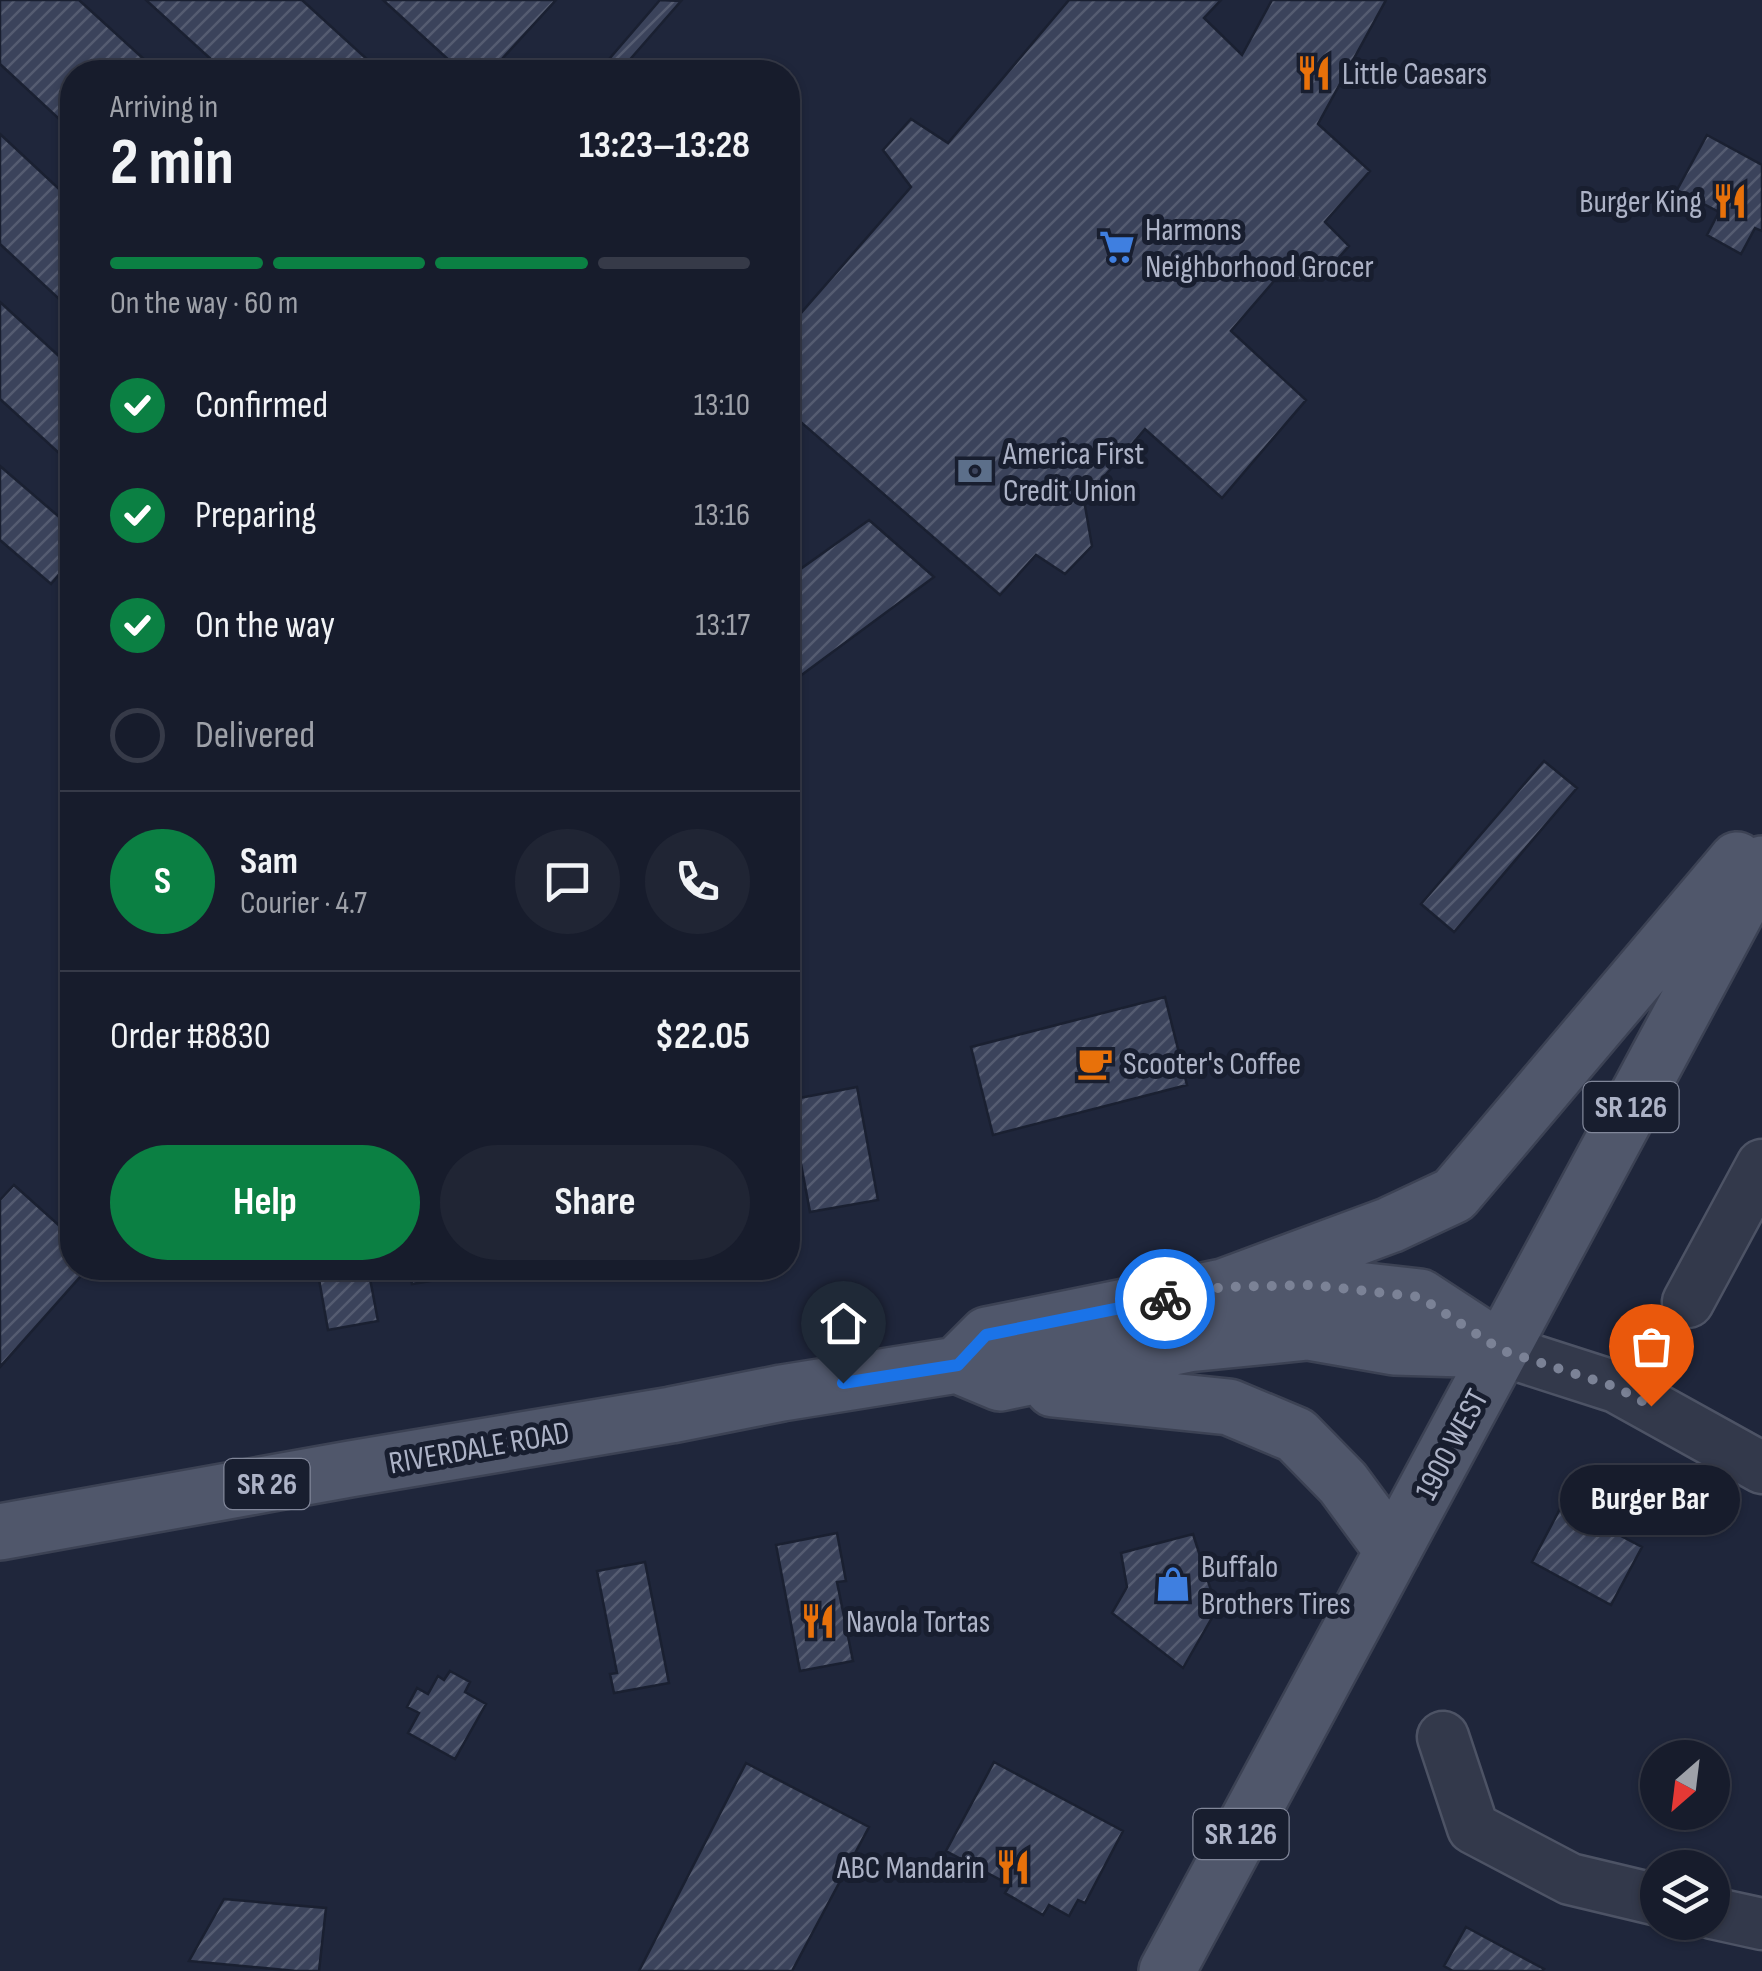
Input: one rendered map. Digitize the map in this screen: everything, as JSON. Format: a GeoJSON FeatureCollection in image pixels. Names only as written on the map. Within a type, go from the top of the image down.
{"type":"FeatureCollection","features":[{"type":"Feature","properties":{"kind":"main road"},"geometry":{"type":"LineString","coordinates":[[1393,1552],[1343,1483],[1296,1435],[1229,1407],[979,1374],[986,1335],[1223,1287],[1390,1225],[1454,1194],[1762,831]]}},
{"type":"Feature","properties":{"kind":"main road","name":"1900 WEST"},"geometry":{"type":"LineString","coordinates":[[1168,1971],[1762,864]]}},
{"type":"Feature","properties":{"kind":"main road"},"geometry":{"type":"LineString","coordinates":[[1223,1287],[1313,1285],[1420,1297],[1501,1350]]}},
{"type":"Feature","properties":{"kind":"main road","name":"RIVERDALE ROAD"},"geometry":{"type":"LineString","coordinates":[[0,1532],[782,1393],[979,1374],[1188,1344],[1308,1332],[1394,1347],[1501,1350]]}},
{"type":"Feature","properties":{"kind":"street"},"geometry":{"type":"LineString","coordinates":[[1688,1302],[1762,1165]]}},
{"type":"Feature","properties":{"kind":"street"},"geometry":{"type":"LineString","coordinates":[[1501,1350],[1616,1387],[1762,1468]]}},
{"type":"Feature","properties":{"kind":"street"},"geometry":{"type":"LineString","coordinates":[[1443,1737],[1474,1828],[1570,1879],[1640,1896]]}},
{"type":"Feature","properties":{"kind":"street"},"geometry":{"type":"LineString","coordinates":[[1730,1917],[1762,1924]]}},
{"type":"Feature","properties":{"kind":"building"},"geometry":{"type":"Polygon","coordinates":[[[0,0],[79,0],[145,60],[60,60],[60,120],[0,64],[0,0]]]}},
{"type":"Feature","properties":{"kind":"building"},"geometry":{"type":"Polygon","coordinates":[[[146,0],[302,0],[368,60],[212,60],[146,0]]]}},
{"type":"Feature","properties":{"kind":"building"},"geometry":{"type":"Polygon","coordinates":[[[383,0],[556,0],[501,60],[449,60],[383,0]]]}},
{"type":"Feature","properties":{"kind":"building"},"geometry":{"type":"Polygon","coordinates":[[[660,0],[681,1],[629,60],[608,60],[660,0]]]}},
{"type":"Feature","properties":{"kind":"building"},"geometry":{"type":"Polygon","coordinates":[[[1069,0],[1221,0],[1204,18],[1242,55],[1272,0],[1386,0],[1318,124],[1370,171],[1325,222],[1349,246],[1319,280],[1274,281],[1231,331],[1306,400],[1222,498],[1145,429],[1084,500],[1092,546],[1065,574],[1036,555],[1000,595],[800,421],[800,314],[911,187],[883,150],[911,119],[948,143],[1069,0]]]}},
{"type":"Feature","properties":{"kind":"building"},"geometry":{"type":"Polygon","coordinates":[[[0,134],[60,190],[60,300],[0,244],[0,134]]]}},
{"type":"Feature","properties":{"kind":"building","name":"Burger King"},"geometry":{"type":"Polygon","coordinates":[[[1707,135],[1762,165],[1762,231],[1755,228],[1741,254],[1707,235],[1719,212],[1677,190],[1707,135]]]}},
{"type":"Feature","properties":{"kind":"building"},"geometry":{"type":"Polygon","coordinates":[[[0,302],[60,357],[60,454],[0,399],[0,302]]]}},
{"type":"Feature","properties":{"kind":"building"},"geometry":{"type":"Polygon","coordinates":[[[0,466],[60,518],[60,573],[51,584],[0,540],[0,466]]]}},
{"type":"Feature","properties":{"kind":"building"},"geometry":{"type":"Polygon","coordinates":[[[869,520],[934,577],[800,676],[800,569],[869,520]]]}},
{"type":"Feature","properties":{"kind":"building"},"geometry":{"type":"Polygon","coordinates":[[[1544,761],[1577,788],[1454,932],[1421,904],[1544,761]]]}},
{"type":"Feature","properties":{"kind":"building"},"geometry":{"type":"Polygon","coordinates":[[[1165,997],[1187,1085],[993,1135],[971,1047],[1165,997]]]}},
{"type":"Feature","properties":{"kind":"building"},"geometry":{"type":"Polygon","coordinates":[[[857,1087],[878,1200],[810,1212],[800,1159],[800,1098],[857,1087]]]}},
{"type":"Feature","properties":{"kind":"building"},"geometry":{"type":"Polygon","coordinates":[[[14,1185],[60,1226],[60,1280],[77,1280],[0,1367],[0,1200],[14,1185]]]}},
{"type":"Feature","properties":{"kind":"building"},"geometry":{"type":"Polygon","coordinates":[[[319,1280],[370,1280],[378,1321],[328,1330],[319,1280]]]}},
{"type":"Feature","properties":{"kind":"building"},"geometry":{"type":"Polygon","coordinates":[[[1562,1505],[1642,1547],[1611,1605],[1532,1562],[1562,1505]]]}},
{"type":"Feature","properties":{"kind":"building","name":"Navola Tortas"},"geometry":{"type":"Polygon","coordinates":[[[837,1533],[846,1581],[837,1582],[853,1661],[800,1671],[776,1545],[837,1533]]]}},
{"type":"Feature","properties":{"kind":"building"},"geometry":{"type":"Polygon","coordinates":[[[1193,1534],[1217,1609],[1183,1668],[1112,1613],[1127,1587],[1121,1553],[1193,1534]]]}},
{"type":"Feature","properties":{"kind":"building"},"geometry":{"type":"Polygon","coordinates":[[[645,1562],[669,1683],[614,1693],[610,1674],[617,1673],[597,1571],[645,1562]]]}},
{"type":"Feature","properties":{"kind":"building"},"geometry":{"type":"Polygon","coordinates":[[[450,1671],[470,1682],[465,1692],[486,1704],[455,1759],[408,1733],[419,1713],[407,1707],[417,1688],[428,1694],[438,1676],[444,1680],[450,1671]]]}},
{"type":"Feature","properties":{"kind":"building"},"geometry":{"type":"Polygon","coordinates":[[[994,1762],[1123,1831],[1085,1903],[1078,1900],[1069,1916],[1049,1905],[1043,1915],[1005,1893],[1010,1885],[946,1851],[994,1762]]]}},
{"type":"Feature","properties":{"kind":"building"},"geometry":{"type":"Polygon","coordinates":[[[746,1763],[869,1827],[792,1971],[639,1971],[746,1763]]]}},
{"type":"Feature","properties":{"kind":"building"},"geometry":{"type":"Polygon","coordinates":[[[224,1899],[326,1908],[319,1971],[189,1961],[224,1899]]]}},
{"type":"Feature","properties":{"kind":"building"},"geometry":{"type":"Polygon","coordinates":[[[1466,1927],[1544,1969],[1453,1971],[1444,1966],[1466,1927]]]}},
{"type":"Feature","properties":{"kind":"way so far"},"geometry":{"type":"LineString","coordinates":[[1165,1299],[1223,1287],[1313,1285],[1420,1297],[1501,1350],[1616,1387],[1651,1406]]}},
{"type":"Feature","properties":{"kind":"place","name":"Little Caesars"},"geometry":{"type":"Point","coordinates":[1314,73]}},
{"type":"Feature","properties":{"kind":"place","name":"Burger King"},"geometry":{"type":"Point","coordinates":[1730,201]}},
{"type":"Feature","properties":{"kind":"place","name":"Harmons Neighborhood Grocer"},"geometry":{"type":"Point","coordinates":[1117,247]}},
{"type":"Feature","properties":{"kind":"place","name":"America First Credit Union"},"geometry":{"type":"Point","coordinates":[975,471]}},
{"type":"Feature","properties":{"kind":"place","name":"Scooter's Coffee"},"geometry":{"type":"Point","coordinates":[1095,1063]}},
{"type":"Feature","properties":{"kind":"place","name":"Burger Bar"},"geometry":{"type":"Point","coordinates":[1651,1406]}},
{"type":"Feature","properties":{"kind":"place","name":"Buffalo Brothers Tires"},"geometry":{"type":"Point","coordinates":[1173,1584]}},
{"type":"Feature","properties":{"kind":"place","name":"Navola Tortas"},"geometry":{"type":"Point","coordinates":[818,1621]}},
{"type":"Feature","properties":{"kind":"place","name":"ABC Mandarin"},"geometry":{"type":"Point","coordinates":[1013,1867]}},
{"type":"Feature","properties":{"kind":"route"},"geometry":{"type":"LineString","coordinates":[[843,1383],[958,1365],[986,1335],[1165,1299]]}}]}
